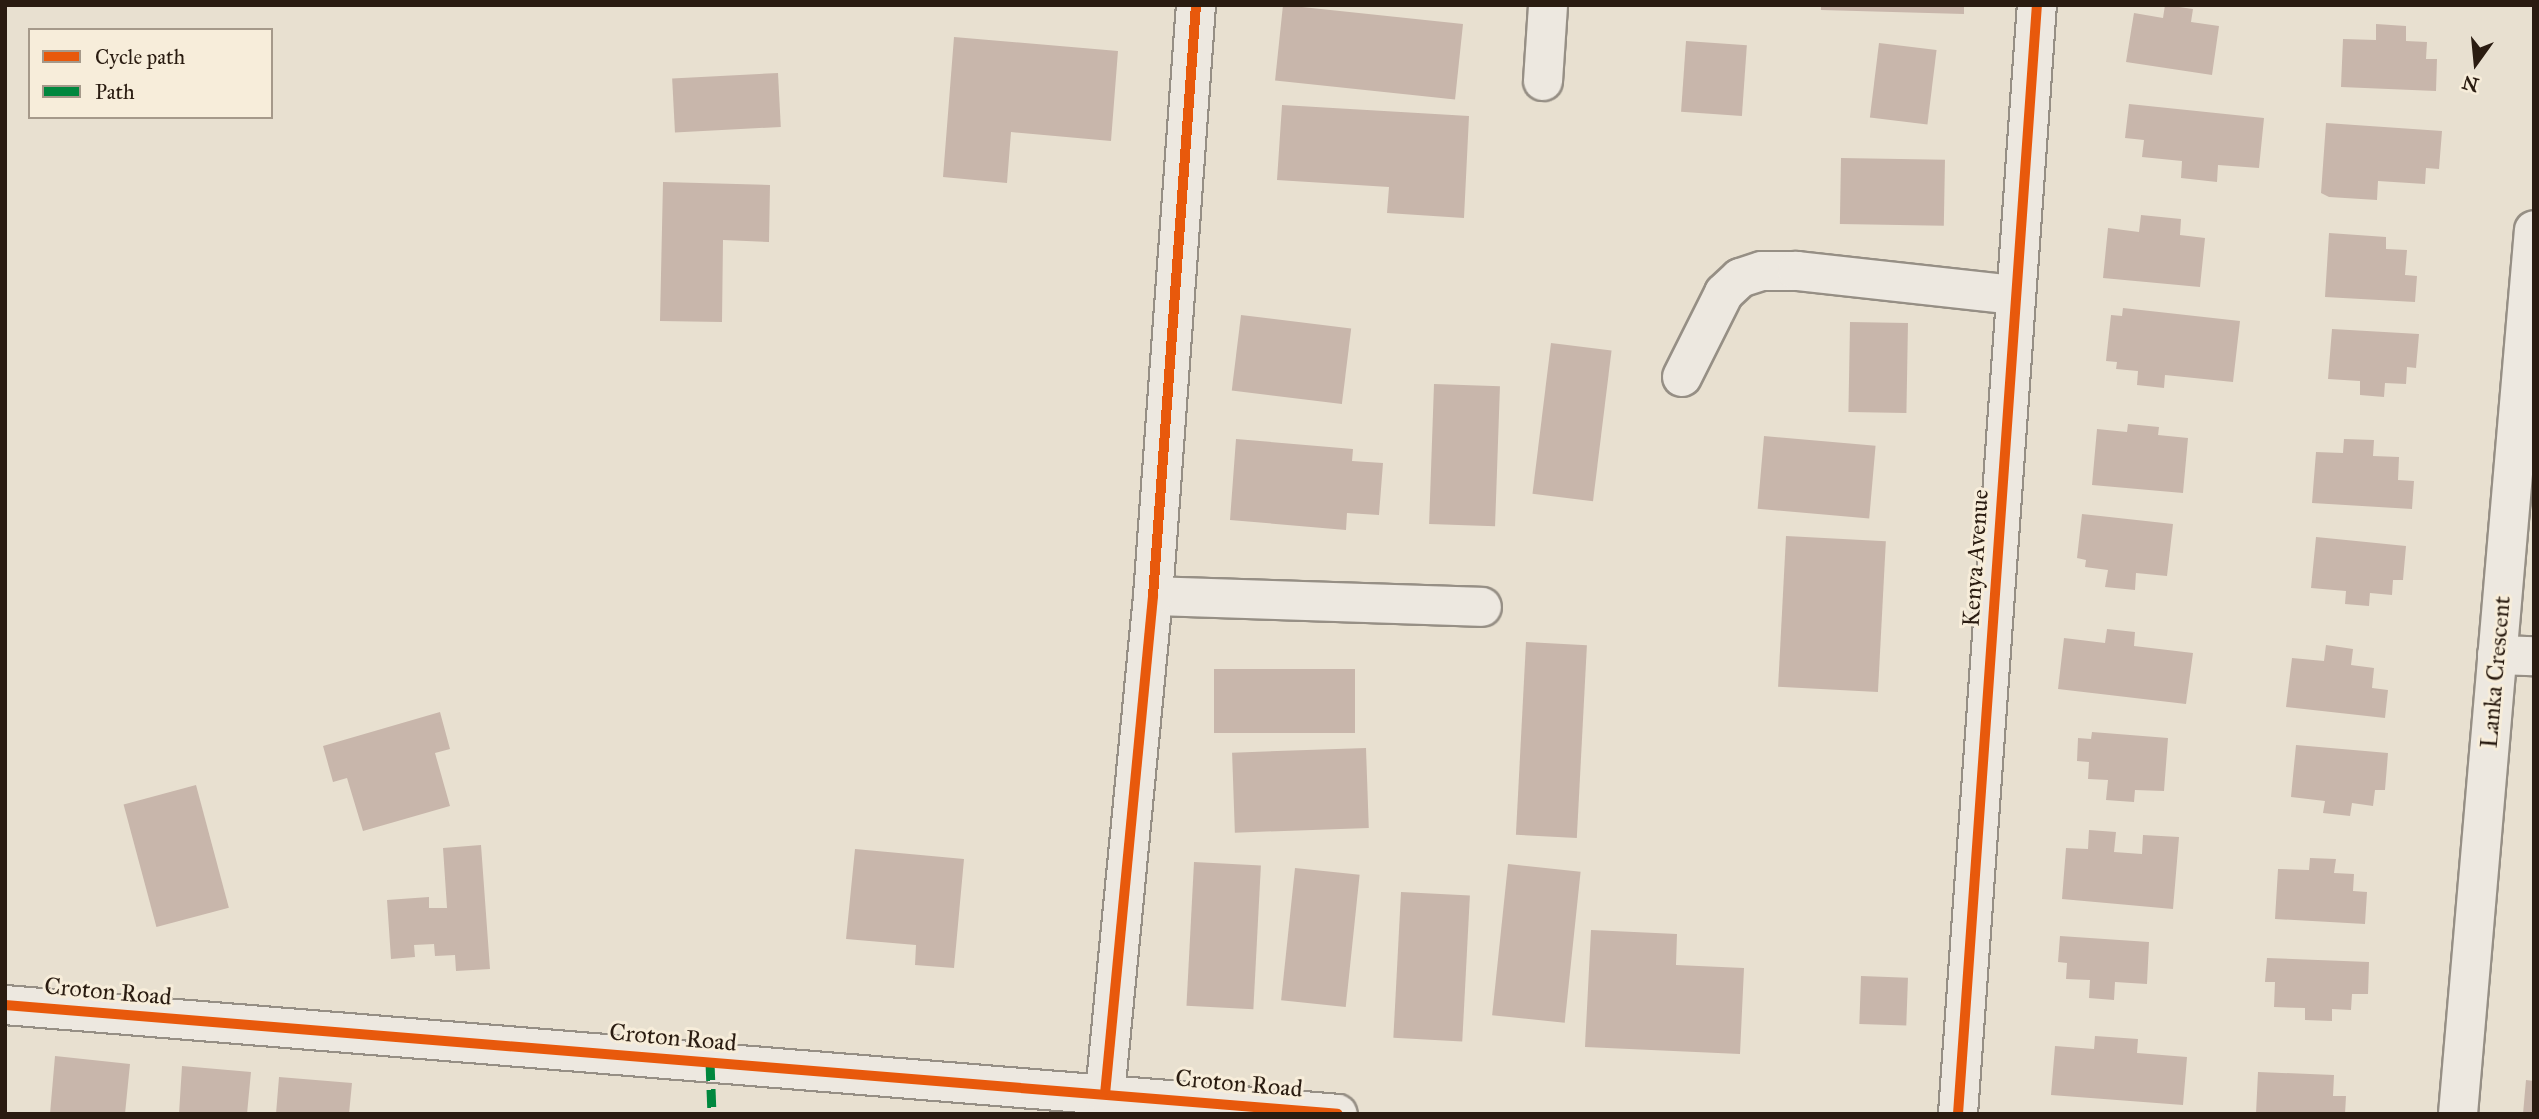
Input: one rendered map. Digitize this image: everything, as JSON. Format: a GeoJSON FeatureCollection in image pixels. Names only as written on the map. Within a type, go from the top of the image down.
{"type":"FeatureCollection","features":[{"type":"Feature","properties":{"kind":"street"},"geometry":{"type":"LineString","coordinates":[[1105,1094],[1153,596],[1196,5]]}},
{"type":"Feature","properties":{"kind":"street"},"geometry":{"type":"LineString","coordinates":[[1543,81],[1548,5]]}},
{"type":"Feature","properties":{"kind":"street","name":"Kenya Avenue"},"geometry":{"type":"LineString","coordinates":[[1958,1114],[2037,5]]}},
{"type":"Feature","properties":{"kind":"street","name":"Lanka Crescent"},"geometry":{"type":"LineString","coordinates":[[2458,1114],[2515,656],[2534,230]]}},
{"type":"Feature","properties":{"kind":"street"},"geometry":{"type":"LineString","coordinates":[[1682,377],[1724,293],[1740,278],[1762,271],[1797,271],[2015,295]]}},
{"type":"Feature","properties":{"kind":"street"},"geometry":{"type":"LineString","coordinates":[[1153,596],[1482,607]]}},
{"type":"Feature","properties":{"kind":"street","name":"Croton Road"},"geometry":{"type":"LineString","coordinates":[[5,1005],[1338,1114]]}},
{"type":"Feature","properties":{"kind":"building"},"geometry":{"type":"Polygon","coordinates":[[[1283,5],[1463,24],[1455,100],[1275,81],[1283,5]]]}},
{"type":"Feature","properties":{"kind":"building"},"geometry":{"type":"Polygon","coordinates":[[[1821,5],[1964,5],[1964,14],[1821,10],[1821,5]]]}},
{"type":"Feature","properties":{"kind":"building"},"geometry":{"type":"Polygon","coordinates":[[[2165,5],[2193,9],[2191,22],[2219,26],[2212,75],[2126,62],[2134,13],[2163,18],[2165,5]]]}},
{"type":"Feature","properties":{"kind":"building"},"geometry":{"type":"Polygon","coordinates":[[[2376,24],[2406,26],[2406,41],[2427,42],[2426,59],[2437,59],[2436,91],[2341,87],[2343,39],[2376,40],[2376,24]]]}},
{"type":"Feature","properties":{"kind":"building"},"geometry":{"type":"Polygon","coordinates":[[[954,37],[1118,51],[1111,141],[1011,132],[1007,183],[943,177],[954,37]]]}},
{"type":"Feature","properties":{"kind":"building"},"geometry":{"type":"Polygon","coordinates":[[[1686,41],[1747,45],[1742,116],[1681,112],[1686,41]]]}},
{"type":"Feature","properties":{"kind":"building"},"geometry":{"type":"Polygon","coordinates":[[[1879,43],[1937,50],[1927,125],[1870,117],[1879,43]]]}},
{"type":"Feature","properties":{"kind":"building"},"geometry":{"type":"Polygon","coordinates":[[[778,73],[781,127],[675,132],[672,79],[778,73]]]}},
{"type":"Feature","properties":{"kind":"building"},"geometry":{"type":"Polygon","coordinates":[[[2129,104],[2264,118],[2259,168],[2218,165],[2217,182],[2181,178],[2182,161],[2142,157],[2144,140],[2125,138],[2129,104]]]}},
{"type":"Feature","properties":{"kind":"building"},"geometry":{"type":"Polygon","coordinates":[[[1282,105],[1469,116],[1464,218],[1387,213],[1389,187],[1277,180],[1282,105]]]}},
{"type":"Feature","properties":{"kind":"building"},"geometry":{"type":"Polygon","coordinates":[[[2326,123],[2442,131],[2439,169],[2426,168],[2425,184],[2378,181],[2377,200],[2329,197],[2321,193],[2326,123]]]}},
{"type":"Feature","properties":{"kind":"building"},"geometry":{"type":"Polygon","coordinates":[[[1841,158],[1945,160],[1944,226],[1840,224],[1841,158]]]}},
{"type":"Feature","properties":{"kind":"building"},"geometry":{"type":"Polygon","coordinates":[[[663,182],[770,185],[769,242],[723,240],[722,322],[660,321],[663,182]]]}},
{"type":"Feature","properties":{"kind":"building"},"geometry":{"type":"Polygon","coordinates":[[[2141,215],[2181,219],[2180,235],[2205,238],[2200,287],[2103,278],[2108,228],[2139,232],[2141,215]]]}},
{"type":"Feature","properties":{"kind":"building"},"geometry":{"type":"Polygon","coordinates":[[[2329,233],[2386,237],[2386,249],[2407,250],[2405,275],[2417,276],[2415,302],[2325,297],[2329,233]]]}},
{"type":"Feature","properties":{"kind":"building"},"geometry":{"type":"Polygon","coordinates":[[[2123,308],[2240,321],[2233,382],[2165,375],[2164,388],[2137,385],[2138,371],[2116,369],[2117,362],[2106,361],[2111,315],[2122,316],[2123,308]]]}},
{"type":"Feature","properties":{"kind":"building"},"geometry":{"type":"Polygon","coordinates":[[[1241,315],[1351,329],[1342,404],[1232,390],[1241,315]]]}},
{"type":"Feature","properties":{"kind":"building"},"geometry":{"type":"Polygon","coordinates":[[[1850,322],[1908,323],[1906,413],[1848,412],[1850,322]]]}},
{"type":"Feature","properties":{"kind":"building"},"geometry":{"type":"Polygon","coordinates":[[[2332,329],[2419,334],[2416,368],[2407,367],[2406,384],[2385,383],[2384,397],[2360,395],[2360,381],[2328,379],[2332,329]]]}},
{"type":"Feature","properties":{"kind":"building"},"geometry":{"type":"Polygon","coordinates":[[[1551,343],[1612,350],[1593,501],[1532,494],[1551,343]]]}},
{"type":"Feature","properties":{"kind":"building"},"geometry":{"type":"Polygon","coordinates":[[[1434,384],[1500,386],[1495,526],[1429,524],[1434,384]]]}},
{"type":"Feature","properties":{"kind":"building"},"geometry":{"type":"Polygon","coordinates":[[[2128,424],[2159,427],[2158,435],[2188,438],[2183,493],[2092,485],[2097,429],[2127,432],[2128,424]]]}},
{"type":"Feature","properties":{"kind":"building"},"geometry":{"type":"Polygon","coordinates":[[[1764,436],[1876,446],[1869,518],[1758,509],[1764,436]]]}},
{"type":"Feature","properties":{"kind":"building"},"geometry":{"type":"Polygon","coordinates":[[[1236,439],[1353,449],[1352,461],[1383,463],[1379,515],[1347,513],[1346,530],[1230,520],[1236,439]]]}},
{"type":"Feature","properties":{"kind":"building"},"geometry":{"type":"Polygon","coordinates":[[[2344,439],[2374,440],[2373,456],[2399,457],[2398,480],[2414,481],[2412,509],[2312,503],[2316,452],[2343,453],[2344,439]]]}},
{"type":"Feature","properties":{"kind":"building"},"geometry":{"type":"Polygon","coordinates":[[[2082,514],[2173,524],[2167,576],[2136,573],[2135,590],[2105,587],[2108,570],[2085,567],[2086,560],[2077,558],[2082,514]]]}},
{"type":"Feature","properties":{"kind":"building"},"geometry":{"type":"Polygon","coordinates":[[[1786,536],[1886,541],[1878,692],[1778,687],[1786,536]]]}},
{"type":"Feature","properties":{"kind":"building"},"geometry":{"type":"Polygon","coordinates":[[[2316,537],[2406,546],[2403,580],[2393,580],[2392,595],[2370,593],[2369,606],[2345,604],[2346,591],[2311,588],[2316,537]]]}},
{"type":"Feature","properties":{"kind":"building"},"geometry":{"type":"Polygon","coordinates":[[[2107,629],[2135,632],[2134,646],[2193,653],[2186,704],[2058,689],[2064,638],[2105,643],[2107,629]]]}},
{"type":"Feature","properties":{"kind":"building"},"geometry":{"type":"Polygon","coordinates":[[[1526,642],[1587,645],[1577,838],[1516,835],[1526,642]]]}},
{"type":"Feature","properties":{"kind":"building"},"geometry":{"type":"Polygon","coordinates":[[[2326,645],[2353,649],[2351,665],[2374,668],[2372,688],[2388,690],[2385,718],[2286,707],[2292,658],[2324,661],[2326,645]]]}},
{"type":"Feature","properties":{"kind":"building"},"geometry":{"type":"Polygon","coordinates":[[[1214,669],[1355,669],[1355,733],[1214,733],[1214,669]]]}},
{"type":"Feature","properties":{"kind":"building"},"geometry":{"type":"Polygon","coordinates":[[[440,712],[450,749],[435,753],[450,806],[363,831],[347,778],[333,782],[323,746],[440,712]]]}},
{"type":"Feature","properties":{"kind":"building"},"geometry":{"type":"Polygon","coordinates":[[[2092,732],[2168,738],[2164,791],[2135,790],[2134,802],[2106,800],[2108,780],[2088,779],[2089,762],[2077,761],[2078,738],[2091,739],[2092,732]]]}},
{"type":"Feature","properties":{"kind":"building"},"geometry":{"type":"Polygon","coordinates":[[[2296,745],[2388,753],[2385,790],[2375,790],[2373,806],[2352,803],[2350,816],[2323,813],[2325,801],[2291,797],[2296,745]]]}},
{"type":"Feature","properties":{"kind":"building"},"geometry":{"type":"Polygon","coordinates":[[[1366,748],[1369,828],[1235,833],[1232,753],[1366,748]]]}},
{"type":"Feature","properties":{"kind":"building"},"geometry":{"type":"Polygon","coordinates":[[[196,785],[229,908],[156,927],[124,804],[196,785]]]}},
{"type":"Feature","properties":{"kind":"building"},"geometry":{"type":"Polygon","coordinates":[[[2089,830],[2116,832],[2114,852],[2142,854],[2143,835],[2179,837],[2173,909],[2062,899],[2066,848],[2088,849],[2089,830]]]}},
{"type":"Feature","properties":{"kind":"building"},"geometry":{"type":"Polygon","coordinates":[[[481,845],[490,969],[456,971],[455,955],[435,956],[434,944],[414,945],[415,957],[391,959],[387,900],[429,897],[429,908],[447,908],[443,848],[481,845]]]}},
{"type":"Feature","properties":{"kind":"building"},"geometry":{"type":"Polygon","coordinates":[[[855,849],[964,859],[954,968],[915,965],[916,945],[846,939],[855,849]]]}},
{"type":"Feature","properties":{"kind":"building"},"geometry":{"type":"Polygon","coordinates":[[[2310,858],[2336,859],[2334,873],[2354,874],[2353,891],[2367,892],[2365,924],[2275,919],[2278,869],[2309,870],[2310,858]]]}},
{"type":"Feature","properties":{"kind":"building"},"geometry":{"type":"Polygon","coordinates":[[[1194,862],[1261,866],[1253,1009],[1186,1006],[1194,862]]]}},
{"type":"Feature","properties":{"kind":"building"},"geometry":{"type":"Polygon","coordinates":[[[1508,864],[1581,872],[1565,1023],[1492,1015],[1508,864]]]}},
{"type":"Feature","properties":{"kind":"building"},"geometry":{"type":"Polygon","coordinates":[[[1295,868],[1360,875],[1346,1007],[1281,1000],[1295,868]]]}},
{"type":"Feature","properties":{"kind":"building"},"geometry":{"type":"Polygon","coordinates":[[[1401,892],[1470,896],[1462,1041],[1393,1038],[1401,892]]]}},
{"type":"Feature","properties":{"kind":"building"},"geometry":{"type":"Polygon","coordinates":[[[1591,930],[1677,934],[1676,965],[1744,968],[1740,1054],[1585,1047],[1591,930]]]}},
{"type":"Feature","properties":{"kind":"building"},"geometry":{"type":"Polygon","coordinates":[[[2060,936],[2149,942],[2147,984],[2115,982],[2114,1000],[2089,998],[2090,980],[2066,979],[2067,963],[2058,962],[2060,936]]]}},
{"type":"Feature","properties":{"kind":"building"},"geometry":{"type":"Polygon","coordinates":[[[2267,958],[2369,962],[2368,994],[2352,994],[2351,1010],[2332,1009],[2332,1021],[2305,1020],[2305,1008],[2274,1007],[2275,982],[2265,982],[2267,958]]]}},
{"type":"Feature","properties":{"kind":"building"},"geometry":{"type":"Polygon","coordinates":[[[1861,976],[1908,978],[1906,1026],[1859,1024],[1861,976]]]}},
{"type":"Feature","properties":{"kind":"building"},"geometry":{"type":"Polygon","coordinates":[[[2095,1036],[2138,1039],[2137,1053],[2187,1057],[2183,1105],[2051,1095],[2055,1046],[2094,1049],[2095,1036]]]}},
{"type":"Feature","properties":{"kind":"building"},"geometry":{"type":"Polygon","coordinates":[[[55,1056],[130,1064],[125,1114],[50,1114],[55,1056]]]}},
{"type":"Feature","properties":{"kind":"building"},"geometry":{"type":"Polygon","coordinates":[[[182,1066],[251,1072],[247,1114],[179,1114],[182,1066]]]}},
{"type":"Feature","properties":{"kind":"building"},"geometry":{"type":"Polygon","coordinates":[[[2258,1072],[2334,1075],[2333,1096],[2346,1096],[2345,1114],[2256,1114],[2258,1072]]]}},
{"type":"Feature","properties":{"kind":"building"},"geometry":{"type":"Polygon","coordinates":[[[279,1077],[352,1083],[349,1114],[276,1114],[279,1077]]]}},
{"type":"Feature","properties":{"kind":"building"},"geometry":{"type":"Polygon","coordinates":[[[2526,1080],[2534,1081],[2534,1114],[2523,1114],[2526,1080]]]}},
{"type":"Feature","properties":{"kind":"marked path"},"geometry":{"type":"LineString","coordinates":[[710,1062],[712,1114]]}},
{"type":"Feature","properties":{"kind":"cycle path"},"geometry":{"type":"LineString","coordinates":[[1105,1094],[1153,596],[1196,5]]}},
{"type":"Feature","properties":{"kind":"cycle path"},"geometry":{"type":"LineString","coordinates":[[1958,1114],[2037,5]]}},
{"type":"Feature","properties":{"kind":"cycle path"},"geometry":{"type":"LineString","coordinates":[[5,1005],[1338,1114]]}}]}
